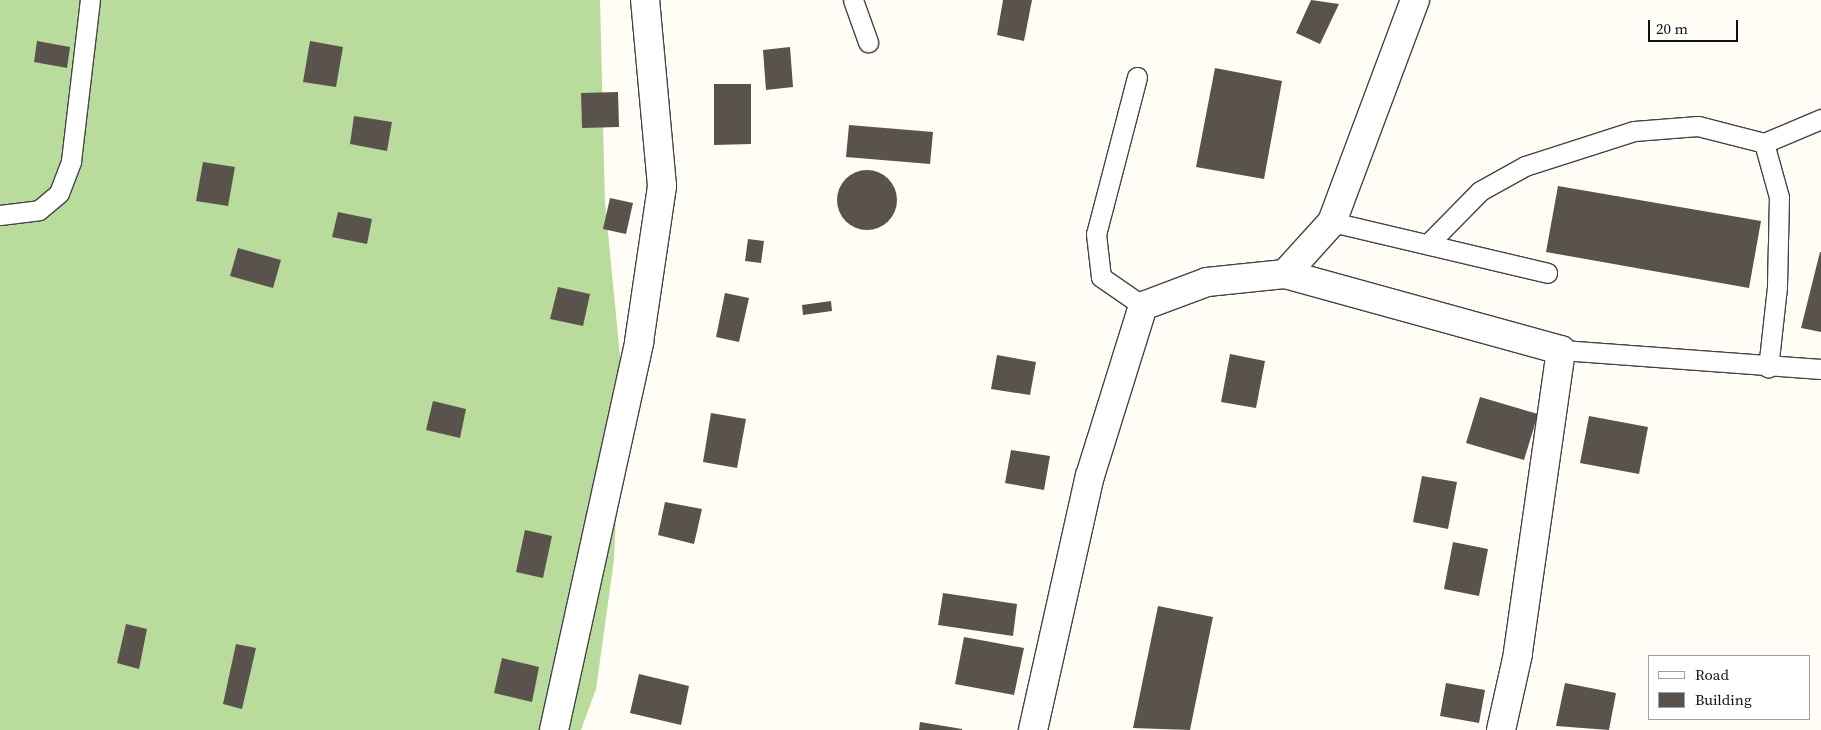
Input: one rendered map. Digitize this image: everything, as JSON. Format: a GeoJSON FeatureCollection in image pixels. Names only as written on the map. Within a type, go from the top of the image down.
{"type":"FeatureCollection","features":[{"type":"Feature","properties":{"kind":"street"},"geometry":{"type":"LineString","coordinates":[[554,730],[639,342],[662,186],[645,0]]}},
{"type":"Feature","properties":{"kind":"street"},"geometry":{"type":"LineString","coordinates":[[1285,274],[1332,222],[1415,0]]}},
{"type":"Feature","properties":{"kind":"street"},"geometry":{"type":"LineString","coordinates":[[1033,730],[1090,476],[1143,306],[1208,282],[1285,274],[1561,350],[1518,654],[1501,730]]}},
{"type":"Feature","properties":{"kind":"lane"},"geometry":{"type":"LineString","coordinates":[[0,215],[39,210],[59,194],[71,161],[90,0]]}},
{"type":"Feature","properties":{"kind":"lane"},"geometry":{"type":"LineString","coordinates":[[853,0],[868,42]]}},
{"type":"Feature","properties":{"kind":"lane"},"geometry":{"type":"LineString","coordinates":[[1137,77],[1096,234],[1101,277],[1143,306]]}},
{"type":"Feature","properties":{"kind":"lane"},"geometry":{"type":"LineString","coordinates":[[1428,244],[1480,191],[1525,166],[1634,131],[1698,126],[1764,143],[1821,119]]}},
{"type":"Feature","properties":{"kind":"lane"},"geometry":{"type":"LineString","coordinates":[[1764,143],[1779,197],[1777,287],[1768,368]]}},
{"type":"Feature","properties":{"kind":"lane"},"geometry":{"type":"LineString","coordinates":[[1332,222],[1547,273]]}},
{"type":"Feature","properties":{"kind":"lane"},"geometry":{"type":"LineString","coordinates":[[1561,350],[1768,368],[1821,369]]}},
{"type":"Feature","properties":{"kind":"green space"},"geometry":{"type":"Polygon","coordinates":[[[0,0],[600,0],[605,202],[620,356],[619,451],[614,560],[596,689],[581,730],[0,730],[0,0]]]}},
{"type":"Feature","properties":{"kind":"building"},"geometry":{"type":"Polygon","coordinates":[[[1003,0],[1032,0],[1024,41],[997,35],[1003,0]]]}},
{"type":"Feature","properties":{"kind":"building"},"geometry":{"type":"Polygon","coordinates":[[[1311,0],[1339,4],[1320,44],[1296,33],[1311,0]]]}},
{"type":"Feature","properties":{"kind":"building"},"geometry":{"type":"Polygon","coordinates":[[[37,41],[70,47],[67,68],[34,62],[37,41]]]}},
{"type":"Feature","properties":{"kind":"building"},"geometry":{"type":"Polygon","coordinates":[[[310,41],[343,47],[336,87],[303,82],[310,41]]]}},
{"type":"Feature","properties":{"kind":"building"},"geometry":{"type":"Polygon","coordinates":[[[790,47],[793,87],[766,90],[763,50],[790,47]]]}},
{"type":"Feature","properties":{"kind":"building"},"geometry":{"type":"Polygon","coordinates":[[[1215,68],[1282,81],[1264,179],[1196,167],[1215,68]]]}},
{"type":"Feature","properties":{"kind":"building"},"geometry":{"type":"Polygon","coordinates":[[[714,84],[751,84],[751,144],[714,145],[714,84]]]}},
{"type":"Feature","properties":{"kind":"building"},"geometry":{"type":"Polygon","coordinates":[[[618,92],[619,127],[582,128],[581,93],[618,92]]]}},
{"type":"Feature","properties":{"kind":"building"},"geometry":{"type":"Polygon","coordinates":[[[354,116],[392,122],[387,151],[350,144],[354,116]]]}},
{"type":"Feature","properties":{"kind":"building"},"geometry":{"type":"Polygon","coordinates":[[[849,125],[933,132],[930,164],[846,157],[849,125]]]}},
{"type":"Feature","properties":{"kind":"building"},"geometry":{"type":"Polygon","coordinates":[[[203,162],[235,167],[228,206],[196,201],[203,162]]]}},
{"type":"Feature","properties":{"kind":"building"},"geometry":{"type":"Polygon","coordinates":[[[867,170],[884,175],[892,183],[897,200],[892,217],[884,225],[867,230],[850,225],[842,217],[837,200],[842,183],[850,175],[867,170]]]}},
{"type":"Feature","properties":{"kind":"building"},"geometry":{"type":"Polygon","coordinates":[[[1558,186],[1761,221],[1749,288],[1546,252],[1558,186]]]}},
{"type":"Feature","properties":{"kind":"building"},"geometry":{"type":"Polygon","coordinates":[[[610,198],[633,203],[626,234],[603,229],[610,198]]]}},
{"type":"Feature","properties":{"kind":"building"},"geometry":{"type":"Polygon","coordinates":[[[338,212],[372,219],[367,244],[332,237],[338,212]]]}},
{"type":"Feature","properties":{"kind":"building"},"geometry":{"type":"Polygon","coordinates":[[[748,239],[764,241],[761,263],[745,261],[748,239]]]}},
{"type":"Feature","properties":{"kind":"building"},"geometry":{"type":"Polygon","coordinates":[[[238,248],[281,260],[273,288],[230,276],[238,248]]]}},
{"type":"Feature","properties":{"kind":"building"},"geometry":{"type":"Polygon","coordinates":[[[1821,252],[1821,332],[1801,328],[1821,252]]]}},
{"type":"Feature","properties":{"kind":"building"},"geometry":{"type":"Polygon","coordinates":[[[558,287],[590,294],[583,326],[550,319],[558,287]]]}},
{"type":"Feature","properties":{"kind":"building"},"geometry":{"type":"Polygon","coordinates":[[[725,293],[749,298],[739,342],[716,337],[725,293]]]}},
{"type":"Feature","properties":{"kind":"building"},"geometry":{"type":"Polygon","coordinates":[[[831,301],[832,311],[803,315],[802,305],[831,301]]]}},
{"type":"Feature","properties":{"kind":"building"},"geometry":{"type":"Polygon","coordinates":[[[1230,354],[1265,361],[1256,408],[1221,402],[1230,354]]]}},
{"type":"Feature","properties":{"kind":"building"},"geometry":{"type":"Polygon","coordinates":[[[997,355],[1036,362],[1030,395],[991,389],[997,355]]]}},
{"type":"Feature","properties":{"kind":"building"},"geometry":{"type":"Polygon","coordinates":[[[1480,397],[1538,414],[1524,460],[1466,443],[1480,397]]]}},
{"type":"Feature","properties":{"kind":"building"},"geometry":{"type":"Polygon","coordinates":[[[433,401],[466,409],[460,438],[426,430],[433,401]]]}},
{"type":"Feature","properties":{"kind":"building"},"geometry":{"type":"Polygon","coordinates":[[[711,413],[746,419],[737,468],[703,462],[711,413]]]}},
{"type":"Feature","properties":{"kind":"building"},"geometry":{"type":"Polygon","coordinates":[[[1589,416],[1648,427],[1639,474],[1580,463],[1589,416]]]}},
{"type":"Feature","properties":{"kind":"building"},"geometry":{"type":"Polygon","coordinates":[[[1011,450],[1050,456],[1044,490],[1005,483],[1011,450]]]}},
{"type":"Feature","properties":{"kind":"building"},"geometry":{"type":"Polygon","coordinates":[[[1422,476],[1457,482],[1448,529],[1413,522],[1422,476]]]}},
{"type":"Feature","properties":{"kind":"building"},"geometry":{"type":"Polygon","coordinates":[[[665,502],[702,509],[694,544],[658,535],[665,502]]]}},
{"type":"Feature","properties":{"kind":"building"},"geometry":{"type":"Polygon","coordinates":[[[525,530],[552,536],[543,578],[516,572],[525,530]]]}},
{"type":"Feature","properties":{"kind":"building"},"geometry":{"type":"Polygon","coordinates":[[[1453,542],[1488,549],[1479,596],[1444,589],[1453,542]]]}},
{"type":"Feature","properties":{"kind":"building"},"geometry":{"type":"Polygon","coordinates":[[[943,593],[1017,604],[1013,636],[938,625],[943,593]]]}},
{"type":"Feature","properties":{"kind":"building"},"geometry":{"type":"Polygon","coordinates":[[[1158,606],[1213,617],[1190,730],[1133,728],[1158,606]]]}},
{"type":"Feature","properties":{"kind":"building"},"geometry":{"type":"Polygon","coordinates":[[[126,624],[147,629],[139,669],[117,663],[126,624]]]}},
{"type":"Feature","properties":{"kind":"building"},"geometry":{"type":"Polygon","coordinates":[[[964,637],[1024,648],[1014,695],[955,684],[964,637]]]}},
{"type":"Feature","properties":{"kind":"building"},"geometry":{"type":"Polygon","coordinates":[[[236,644],[256,648],[242,709],[223,704],[236,644]]]}},
{"type":"Feature","properties":{"kind":"building"},"geometry":{"type":"Polygon","coordinates":[[[502,658],[539,667],[532,702],[494,693],[502,658]]]}},
{"type":"Feature","properties":{"kind":"building"},"geometry":{"type":"Polygon","coordinates":[[[639,674],[689,686],[681,725],[630,713],[639,674]]]}},
{"type":"Feature","properties":{"kind":"building"},"geometry":{"type":"Polygon","coordinates":[[[1446,683],[1485,690],[1479,723],[1440,716],[1446,683]]]}},
{"type":"Feature","properties":{"kind":"building"},"geometry":{"type":"Polygon","coordinates":[[[1565,683],[1616,693],[1609,730],[1556,726],[1565,683]]]}},
{"type":"Feature","properties":{"kind":"building"},"geometry":{"type":"Polygon","coordinates":[[[920,722],[962,729],[962,730],[919,730],[920,722]]]}}]}
